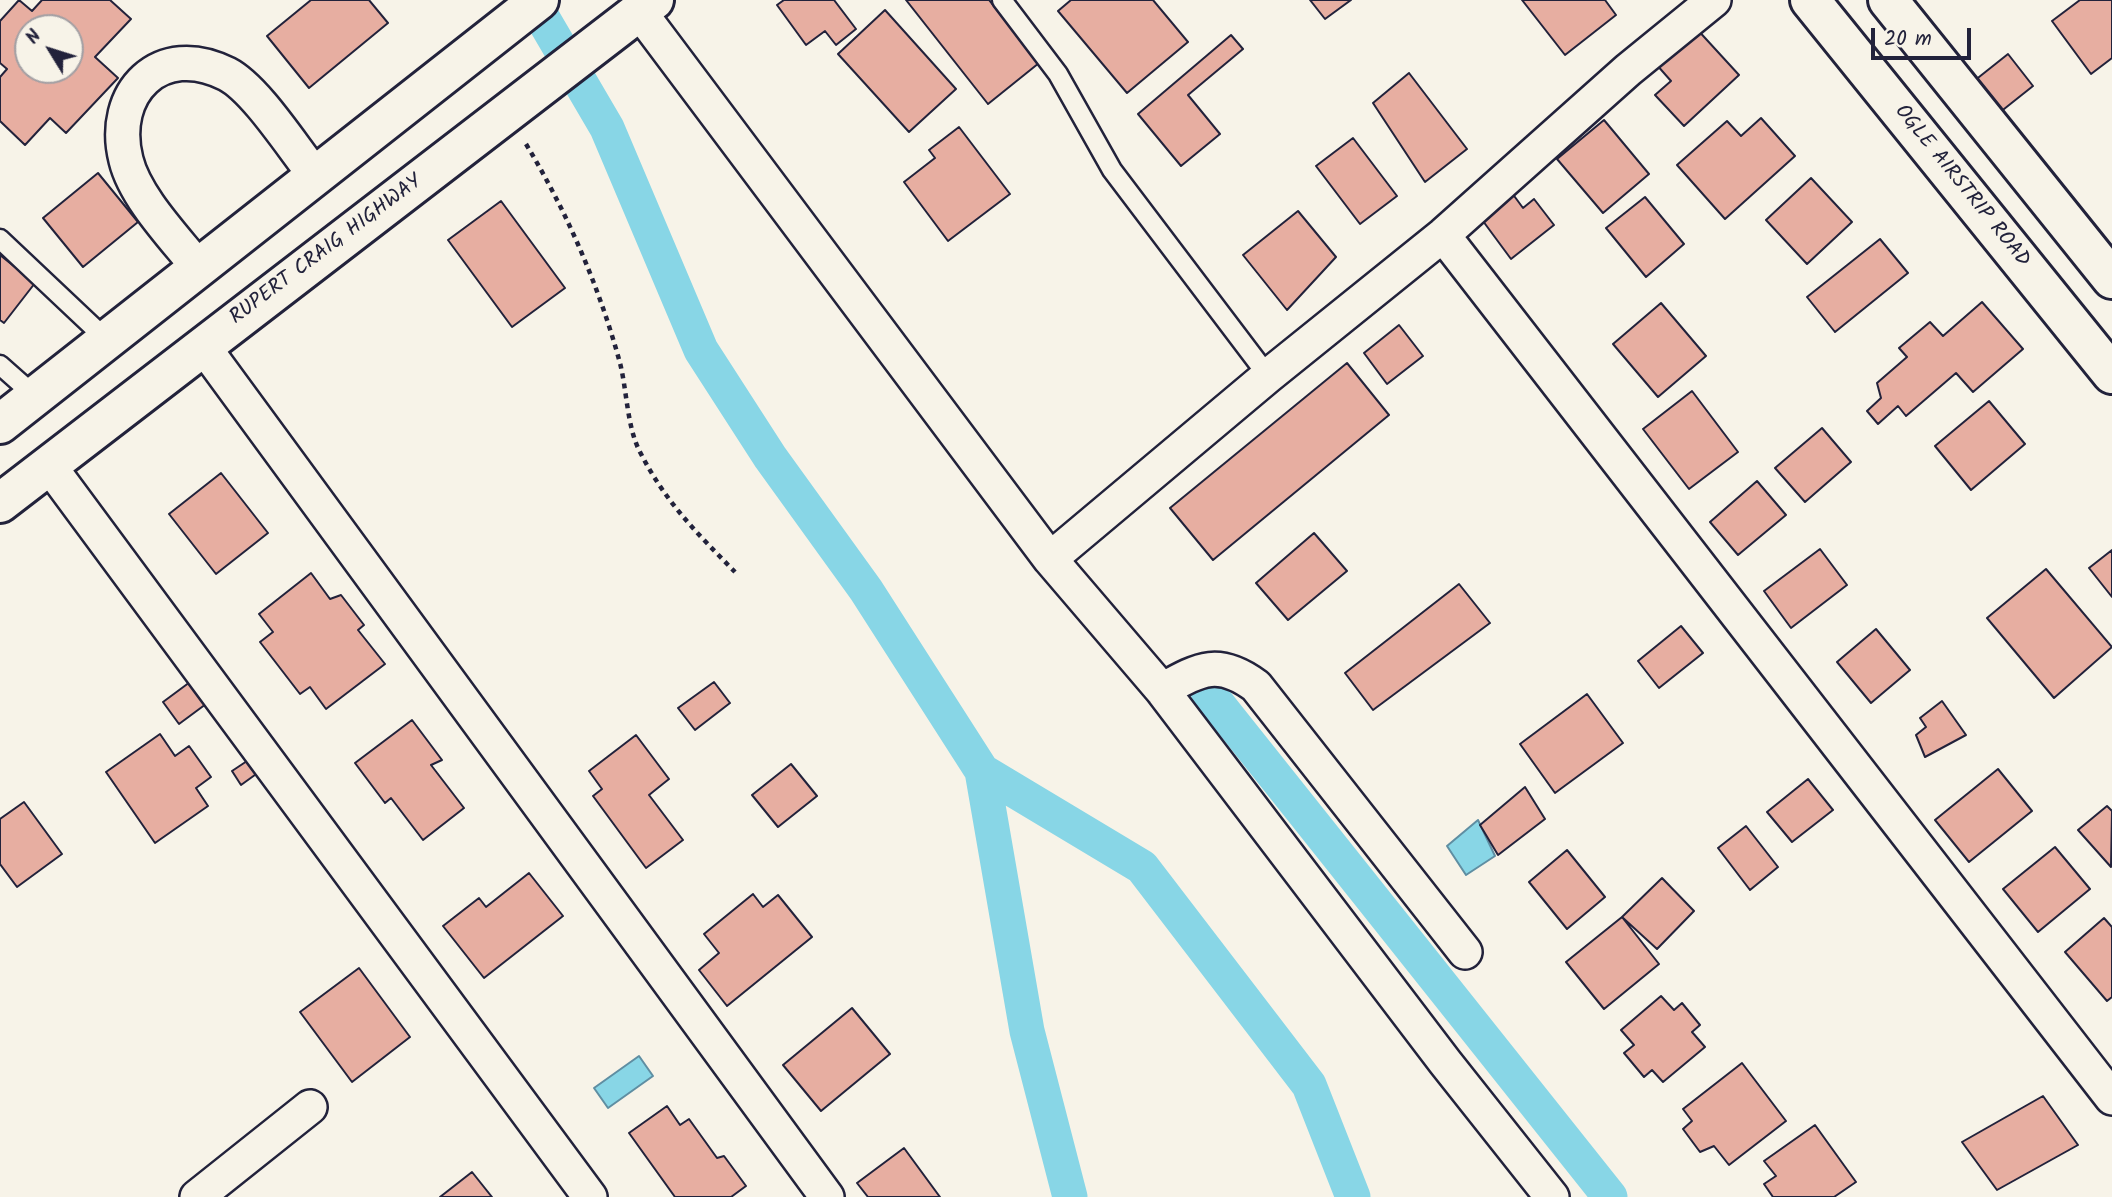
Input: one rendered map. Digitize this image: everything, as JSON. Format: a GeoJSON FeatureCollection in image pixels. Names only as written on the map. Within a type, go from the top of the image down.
{"type":"FeatureCollection","features":[{"type":"Feature","properties":{"kind":"main road"},"geometry":{"type":"LineString","coordinates":[[0,424],[197,266],[539,0]]}},
{"type":"Feature","properties":{"kind":"main road","name":"OGLE AIRSTRIP ROAD"},"geometry":{"type":"LineString","coordinates":[[1810,0],[2112,374]]}},
{"type":"Feature","properties":{"kind":"main road"},"geometry":{"type":"LineString","coordinates":[[1888,0],[2112,279]]}},
{"type":"Feature","properties":{"kind":"main road","name":"RUPERT CRAIG HIGHWAY"},"geometry":{"type":"LineString","coordinates":[[0,503],[638,11]]}},
{"type":"Feature","properties":{"kind":"street"},"geometry":{"type":"LineString","coordinates":[[1050,559],[1268,376],[1443,235],[1628,70],[1714,0]]}},
{"type":"Feature","properties":{"kind":"street"},"geometry":{"type":"LineString","coordinates":[[638,11],[1050,559],[1162,690],[1445,1062],[1552,1197]]}},
{"type":"Feature","properties":{"kind":"street"},"geometry":{"type":"LineString","coordinates":[[197,266],[151,208],[126,162],[121,127],[129,102],[144,80],[163,65],[185,63],[228,75],[248,90],[315,174]]}},
{"type":"Feature","properties":{"kind":"street"},"geometry":{"type":"LineString","coordinates":[[1443,235],[2112,1098]]}},
{"type":"Feature","properties":{"kind":"street"},"geometry":{"type":"LineString","coordinates":[[203,346],[827,1197]]}},
{"type":"Feature","properties":{"kind":"street"},"geometry":{"type":"LineString","coordinates":[[48,464],[590,1197]]}},
{"type":"Feature","properties":{"kind":"street"},"geometry":{"type":"LineString","coordinates":[[1162,690],[1202,668],[1229,671],[1256,687],[1465,952]]}},
{"type":"Feature","properties":{"kind":"street"},"geometry":{"type":"LineString","coordinates":[[204,1195],[310,1107]]}},
{"type":"Feature","properties":{"kind":"lane"},"geometry":{"type":"LineString","coordinates":[[1002,0],[1058,74],[1112,170],[1268,376]]}},
{"type":"Feature","properties":{"kind":"lane"},"geometry":{"type":"LineString","coordinates":[[0,239],[107,340]]}},
{"type":"Feature","properties":{"kind":"lane"},"geometry":{"type":"LineString","coordinates":[[0,365],[35,396]]}},
{"type":"Feature","properties":{"kind":"path"},"geometry":{"type":"LineString","coordinates":[[522,102],[544,174],[595,282],[620,365],[638,449],[675,510],[735,572]]}},
{"type":"Feature","properties":{"kind":"water"},"geometry":{"type":"Polygon","coordinates":[[[1478,820],[1495,856],[1466,875],[1447,846],[1478,820]]]}},
{"type":"Feature","properties":{"kind":"water"},"geometry":{"type":"Polygon","coordinates":[[[639,1056],[653,1076],[608,1108],[594,1088],[639,1056]]]}},
{"type":"Feature","properties":{"kind":"building"},"geometry":{"type":"Polygon","coordinates":[[[19,0],[32,11],[42,0],[110,0],[131,19],[95,57],[118,78],[66,133],[50,118],[25,145],[0,121],[0,77],[7,69],[0,63],[0,21],[19,0]]]}},
{"type":"Feature","properties":{"kind":"building"},"geometry":{"type":"Polygon","coordinates":[[[311,0],[369,0],[388,23],[309,88],[267,36],[311,0]]]}},
{"type":"Feature","properties":{"kind":"building"},"geometry":{"type":"Polygon","coordinates":[[[784,0],[834,0],[856,29],[836,45],[825,31],[806,45],[777,5],[784,0]]]}},
{"type":"Feature","properties":{"kind":"building"},"geometry":{"type":"Polygon","coordinates":[[[906,0],[989,0],[1039,63],[988,104],[906,0]]]}},
{"type":"Feature","properties":{"kind":"building"},"geometry":{"type":"Polygon","coordinates":[[[1071,0],[1153,0],[1188,42],[1127,93],[1058,11],[1071,0]]]}},
{"type":"Feature","properties":{"kind":"building"},"geometry":{"type":"Polygon","coordinates":[[[1310,0],[1351,0],[1325,19],[1310,0]]]}},
{"type":"Feature","properties":{"kind":"building"},"geometry":{"type":"Polygon","coordinates":[[[1522,0],[1605,0],[1616,15],[1565,55],[1522,0]]]}},
{"type":"Feature","properties":{"kind":"building"},"geometry":{"type":"Polygon","coordinates":[[[2080,0],[2112,0],[2112,58],[2091,74],[2052,21],[2080,0]]]}},
{"type":"Feature","properties":{"kind":"building"},"geometry":{"type":"Polygon","coordinates":[[[885,10],[956,89],[909,132],[838,54],[885,10]]]}},
{"type":"Feature","properties":{"kind":"building"},"geometry":{"type":"Polygon","coordinates":[[[1695,27],[1739,75],[1684,126],[1655,95],[1671,81],[1656,64],[1695,27]]]}},
{"type":"Feature","properties":{"kind":"building"},"geometry":{"type":"Polygon","coordinates":[[[1231,35],[1243,49],[1188,95],[1220,134],[1181,166],[1138,114],[1231,35]]]}},
{"type":"Feature","properties":{"kind":"building"},"geometry":{"type":"Polygon","coordinates":[[[2008,54],[2033,86],[1994,117],[1969,85],[2008,54]]]}},
{"type":"Feature","properties":{"kind":"building"},"geometry":{"type":"Polygon","coordinates":[[[1409,73],[1467,149],[1425,182],[1373,103],[1409,73]]]}},
{"type":"Feature","properties":{"kind":"building"},"geometry":{"type":"Polygon","coordinates":[[[1761,118],[1795,156],[1725,219],[1677,165],[1727,121],[1741,136],[1761,118]]]}},
{"type":"Feature","properties":{"kind":"building"},"geometry":{"type":"Polygon","coordinates":[[[1604,120],[1649,174],[1603,213],[1557,159],[1604,120]]]}},
{"type":"Feature","properties":{"kind":"building"},"geometry":{"type":"Polygon","coordinates":[[[959,127],[1010,194],[948,241],[904,182],[935,158],[929,150],[959,127]]]}},
{"type":"Feature","properties":{"kind":"building"},"geometry":{"type":"Polygon","coordinates":[[[1353,138],[1397,196],[1360,224],[1316,166],[1353,138]]]}},
{"type":"Feature","properties":{"kind":"building"},"geometry":{"type":"Polygon","coordinates":[[[98,173],[138,222],[83,267],[43,218],[98,173]]]}},
{"type":"Feature","properties":{"kind":"building"},"geometry":{"type":"Polygon","coordinates":[[[1811,178],[1852,222],[1807,264],[1766,220],[1811,178]]]}},
{"type":"Feature","properties":{"kind":"building"},"geometry":{"type":"Polygon","coordinates":[[[1512,193],[1523,208],[1534,199],[1554,225],[1511,259],[1480,217],[1512,193]]]}},
{"type":"Feature","properties":{"kind":"building"},"geometry":{"type":"Polygon","coordinates":[[[1645,197],[1684,244],[1646,277],[1606,228],[1645,197]]]}},
{"type":"Feature","properties":{"kind":"building"},"geometry":{"type":"Polygon","coordinates":[[[501,201],[565,288],[512,327],[448,240],[501,201]]]}},
{"type":"Feature","properties":{"kind":"building"},"geometry":{"type":"Polygon","coordinates":[[[1298,211],[1336,257],[1287,310],[1243,255],[1298,211]]]}},
{"type":"Feature","properties":{"kind":"building"},"geometry":{"type":"Polygon","coordinates":[[[1880,239],[1908,273],[1835,332],[1807,297],[1880,239]]]}},
{"type":"Feature","properties":{"kind":"building"},"geometry":{"type":"Polygon","coordinates":[[[0,255],[35,283],[4,323],[0,320],[0,255]]]}},
{"type":"Feature","properties":{"kind":"building"},"geometry":{"type":"Polygon","coordinates":[[[1982,302],[2023,349],[1973,392],[1956,373],[1906,416],[1898,406],[1878,424],[1867,411],[1881,398],[1877,383],[1907,357],[1899,348],[1930,322],[1943,336],[1982,302]]]}},
{"type":"Feature","properties":{"kind":"building"},"geometry":{"type":"Polygon","coordinates":[[[1661,303],[1706,356],[1658,397],[1613,344],[1661,303]]]}},
{"type":"Feature","properties":{"kind":"building"},"geometry":{"type":"Polygon","coordinates":[[[1399,325],[1423,356],[1387,384],[1364,353],[1399,325]]]}},
{"type":"Feature","properties":{"kind":"building"},"geometry":{"type":"Polygon","coordinates":[[[1347,363],[1389,415],[1213,560],[1170,508],[1347,363]]]}},
{"type":"Feature","properties":{"kind":"building"},"geometry":{"type":"Polygon","coordinates":[[[1692,391],[1738,452],[1689,489],[1643,429],[1692,391]]]}},
{"type":"Feature","properties":{"kind":"building"},"geometry":{"type":"Polygon","coordinates":[[[1989,401],[2025,444],[1971,490],[1935,446],[1989,401]]]}},
{"type":"Feature","properties":{"kind":"building"},"geometry":{"type":"Polygon","coordinates":[[[1822,428],[1851,462],[1805,502],[1775,468],[1822,428]]]}},
{"type":"Feature","properties":{"kind":"building"},"geometry":{"type":"Polygon","coordinates":[[[221,473],[268,533],[216,574],[169,514],[221,473]]]}},
{"type":"Feature","properties":{"kind":"building"},"geometry":{"type":"Polygon","coordinates":[[[1757,481],[1786,515],[1738,555],[1710,522],[1757,481]]]}},
{"type":"Feature","properties":{"kind":"building"},"geometry":{"type":"Polygon","coordinates":[[[1314,533],[1347,571],[1288,620],[1256,583],[1314,533]]]}},
{"type":"Feature","properties":{"kind":"building"},"geometry":{"type":"Polygon","coordinates":[[[1820,549],[1847,585],[1791,628],[1764,591],[1820,549]]]}},
{"type":"Feature","properties":{"kind":"building"},"geometry":{"type":"Polygon","coordinates":[[[2112,550],[2112,597],[2089,568],[2112,550]]]}},
{"type":"Feature","properties":{"kind":"building"},"geometry":{"type":"Polygon","coordinates":[[[2046,569],[2112,647],[2054,698],[1987,618],[2046,569]]]}},
{"type":"Feature","properties":{"kind":"building"},"geometry":{"type":"Polygon","coordinates":[[[311,573],[330,599],[341,595],[364,625],[358,630],[385,664],[326,709],[310,687],[300,694],[260,642],[273,632],[259,614],[311,573]]]}},
{"type":"Feature","properties":{"kind":"building"},"geometry":{"type":"Polygon","coordinates":[[[1459,584],[1490,623],[1373,710],[1345,673],[1459,584]]]}},
{"type":"Feature","properties":{"kind":"building"},"geometry":{"type":"Polygon","coordinates":[[[1681,626],[1703,653],[1659,688],[1638,661],[1681,626]]]}},
{"type":"Feature","properties":{"kind":"building"},"geometry":{"type":"Polygon","coordinates":[[[1876,629],[1910,670],[1871,703],[1837,662],[1876,629]]]}},
{"type":"Feature","properties":{"kind":"building"},"geometry":{"type":"Polygon","coordinates":[[[190,682],[206,704],[179,724],[163,702],[190,682]]]}},
{"type":"Feature","properties":{"kind":"building"},"geometry":{"type":"Polygon","coordinates":[[[714,682],[730,703],[695,730],[678,708],[714,682]]]}},
{"type":"Feature","properties":{"kind":"building"},"geometry":{"type":"Polygon","coordinates":[[[1587,694],[1623,743],[1555,793],[1520,744],[1587,694]]]}},
{"type":"Feature","properties":{"kind":"building"},"geometry":{"type":"Polygon","coordinates":[[[1942,701],[1966,735],[1925,757],[1916,735],[1926,727],[1920,718],[1942,701]]]}},
{"type":"Feature","properties":{"kind":"building"},"geometry":{"type":"Polygon","coordinates":[[[412,720],[442,760],[431,765],[464,808],[423,840],[391,798],[385,803],[355,763],[412,720]]]}},
{"type":"Feature","properties":{"kind":"building"},"geometry":{"type":"Polygon","coordinates":[[[160,734],[175,756],[189,746],[211,777],[196,788],[208,806],[155,843],[106,772],[160,734]]]}},
{"type":"Feature","properties":{"kind":"building"},"geometry":{"type":"Polygon","coordinates":[[[636,735],[669,779],[649,795],[683,840],[646,868],[593,796],[602,789],[589,771],[636,735]]]}},
{"type":"Feature","properties":{"kind":"building"},"geometry":{"type":"Polygon","coordinates":[[[250,759],[259,772],[241,785],[232,771],[250,759]]]}},
{"type":"Feature","properties":{"kind":"building"},"geometry":{"type":"Polygon","coordinates":[[[791,764],[817,796],[778,827],[752,795],[791,764]]]}},
{"type":"Feature","properties":{"kind":"building"},"geometry":{"type":"Polygon","coordinates":[[[1998,769],[2032,811],[1969,862],[1935,820],[1998,769]]]}},
{"type":"Feature","properties":{"kind":"building"},"geometry":{"type":"Polygon","coordinates":[[[1808,779],[1833,810],[1792,842],[1767,812],[1808,779]]]}},
{"type":"Feature","properties":{"kind":"building"},"geometry":{"type":"Polygon","coordinates":[[[1525,787],[1545,819],[1498,855],[1480,825],[1525,787]]]}},
{"type":"Feature","properties":{"kind":"building"},"geometry":{"type":"Polygon","coordinates":[[[24,802],[62,854],[17,887],[0,864],[0,819],[24,802]]]}},
{"type":"Feature","properties":{"kind":"building"},"geometry":{"type":"Polygon","coordinates":[[[2107,806],[2112,811],[2111,867],[2078,830],[2107,806]]]}},
{"type":"Feature","properties":{"kind":"building"},"geometry":{"type":"Polygon","coordinates":[[[1746,826],[1778,867],[1750,890],[1718,848],[1746,826]]]}},
{"type":"Feature","properties":{"kind":"building"},"geometry":{"type":"Polygon","coordinates":[[[2055,847],[2090,889],[2038,932],[2003,889],[2055,847]]]}},
{"type":"Feature","properties":{"kind":"building"},"geometry":{"type":"Polygon","coordinates":[[[1567,850],[1605,897],[1567,929],[1529,882],[1567,850]]]}},
{"type":"Feature","properties":{"kind":"building"},"geometry":{"type":"Polygon","coordinates":[[[529,873],[563,916],[484,978],[443,926],[479,898],[486,907],[529,873]]]}},
{"type":"Feature","properties":{"kind":"building"},"geometry":{"type":"Polygon","coordinates":[[[1662,878],[1694,911],[1657,949],[1622,917],[1662,878]]]}},
{"type":"Feature","properties":{"kind":"building"},"geometry":{"type":"Polygon","coordinates":[[[753,894],[763,907],[778,895],[812,937],[727,1006],[699,970],[719,953],[704,934],[753,894]]]}},
{"type":"Feature","properties":{"kind":"building"},"geometry":{"type":"Polygon","coordinates":[[[1622,917],[1659,964],[1604,1009],[1566,962],[1622,917]]]}},
{"type":"Feature","properties":{"kind":"building"},"geometry":{"type":"Polygon","coordinates":[[[2104,918],[2112,927],[2112,997],[2107,1001],[2065,952],[2104,918]]]}},
{"type":"Feature","properties":{"kind":"building"},"geometry":{"type":"Polygon","coordinates":[[[359,968],[410,1037],[352,1082],[300,1012],[359,968]]]}},
{"type":"Feature","properties":{"kind":"building"},"geometry":{"type":"Polygon","coordinates":[[[1661,996],[1674,1010],[1682,1003],[1700,1025],[1692,1032],[1705,1047],[1663,1082],[1652,1070],[1644,1077],[1624,1053],[1634,1045],[1621,1030],[1661,996]]]}},
{"type":"Feature","properties":{"kind":"building"},"geometry":{"type":"Polygon","coordinates":[[[852,1008],[890,1054],[821,1111],[783,1065],[852,1008]]]}},
{"type":"Feature","properties":{"kind":"building"},"geometry":{"type":"Polygon","coordinates":[[[1742,1063],[1786,1121],[1729,1165],[1714,1146],[1700,1152],[1683,1129],[1692,1121],[1683,1109],[1742,1063]]]}},
{"type":"Feature","properties":{"kind":"building"},"geometry":{"type":"Polygon","coordinates":[[[2043,1096],[2078,1145],[1997,1190],[1962,1142],[2043,1096]]]}},
{"type":"Feature","properties":{"kind":"building"},"geometry":{"type":"Polygon","coordinates":[[[667,1106],[680,1125],[689,1119],[717,1158],[724,1156],[746,1186],[731,1197],[675,1197],[629,1133],[667,1106]]]}},
{"type":"Feature","properties":{"kind":"building"},"geometry":{"type":"Polygon","coordinates":[[[1815,1125],[1856,1182],[1834,1197],[1773,1197],[1764,1184],[1776,1176],[1764,1161],[1815,1125]]]}},
{"type":"Feature","properties":{"kind":"building"},"geometry":{"type":"Polygon","coordinates":[[[904,1148],[940,1197],[868,1197],[857,1183],[904,1148]]]}},
{"type":"Feature","properties":{"kind":"building"},"geometry":{"type":"Polygon","coordinates":[[[472,1172],[492,1197],[440,1197],[472,1172]]]}},
{"type":"Feature","properties":{"kind":"waterway"},"geometry":{"type":"LineString","coordinates":[[532,0],[607,128],[701,350],[770,457],[866,590],[982,771],[1027,1031],[1070,1197]]}},
{"type":"Feature","properties":{"kind":"waterway"},"geometry":{"type":"LineString","coordinates":[[1208,692],[1610,1197]]}},
{"type":"Feature","properties":{"kind":"waterway"},"geometry":{"type":"LineString","coordinates":[[982,771],[1142,867],[1309,1085],[1353,1197]]}}]}
